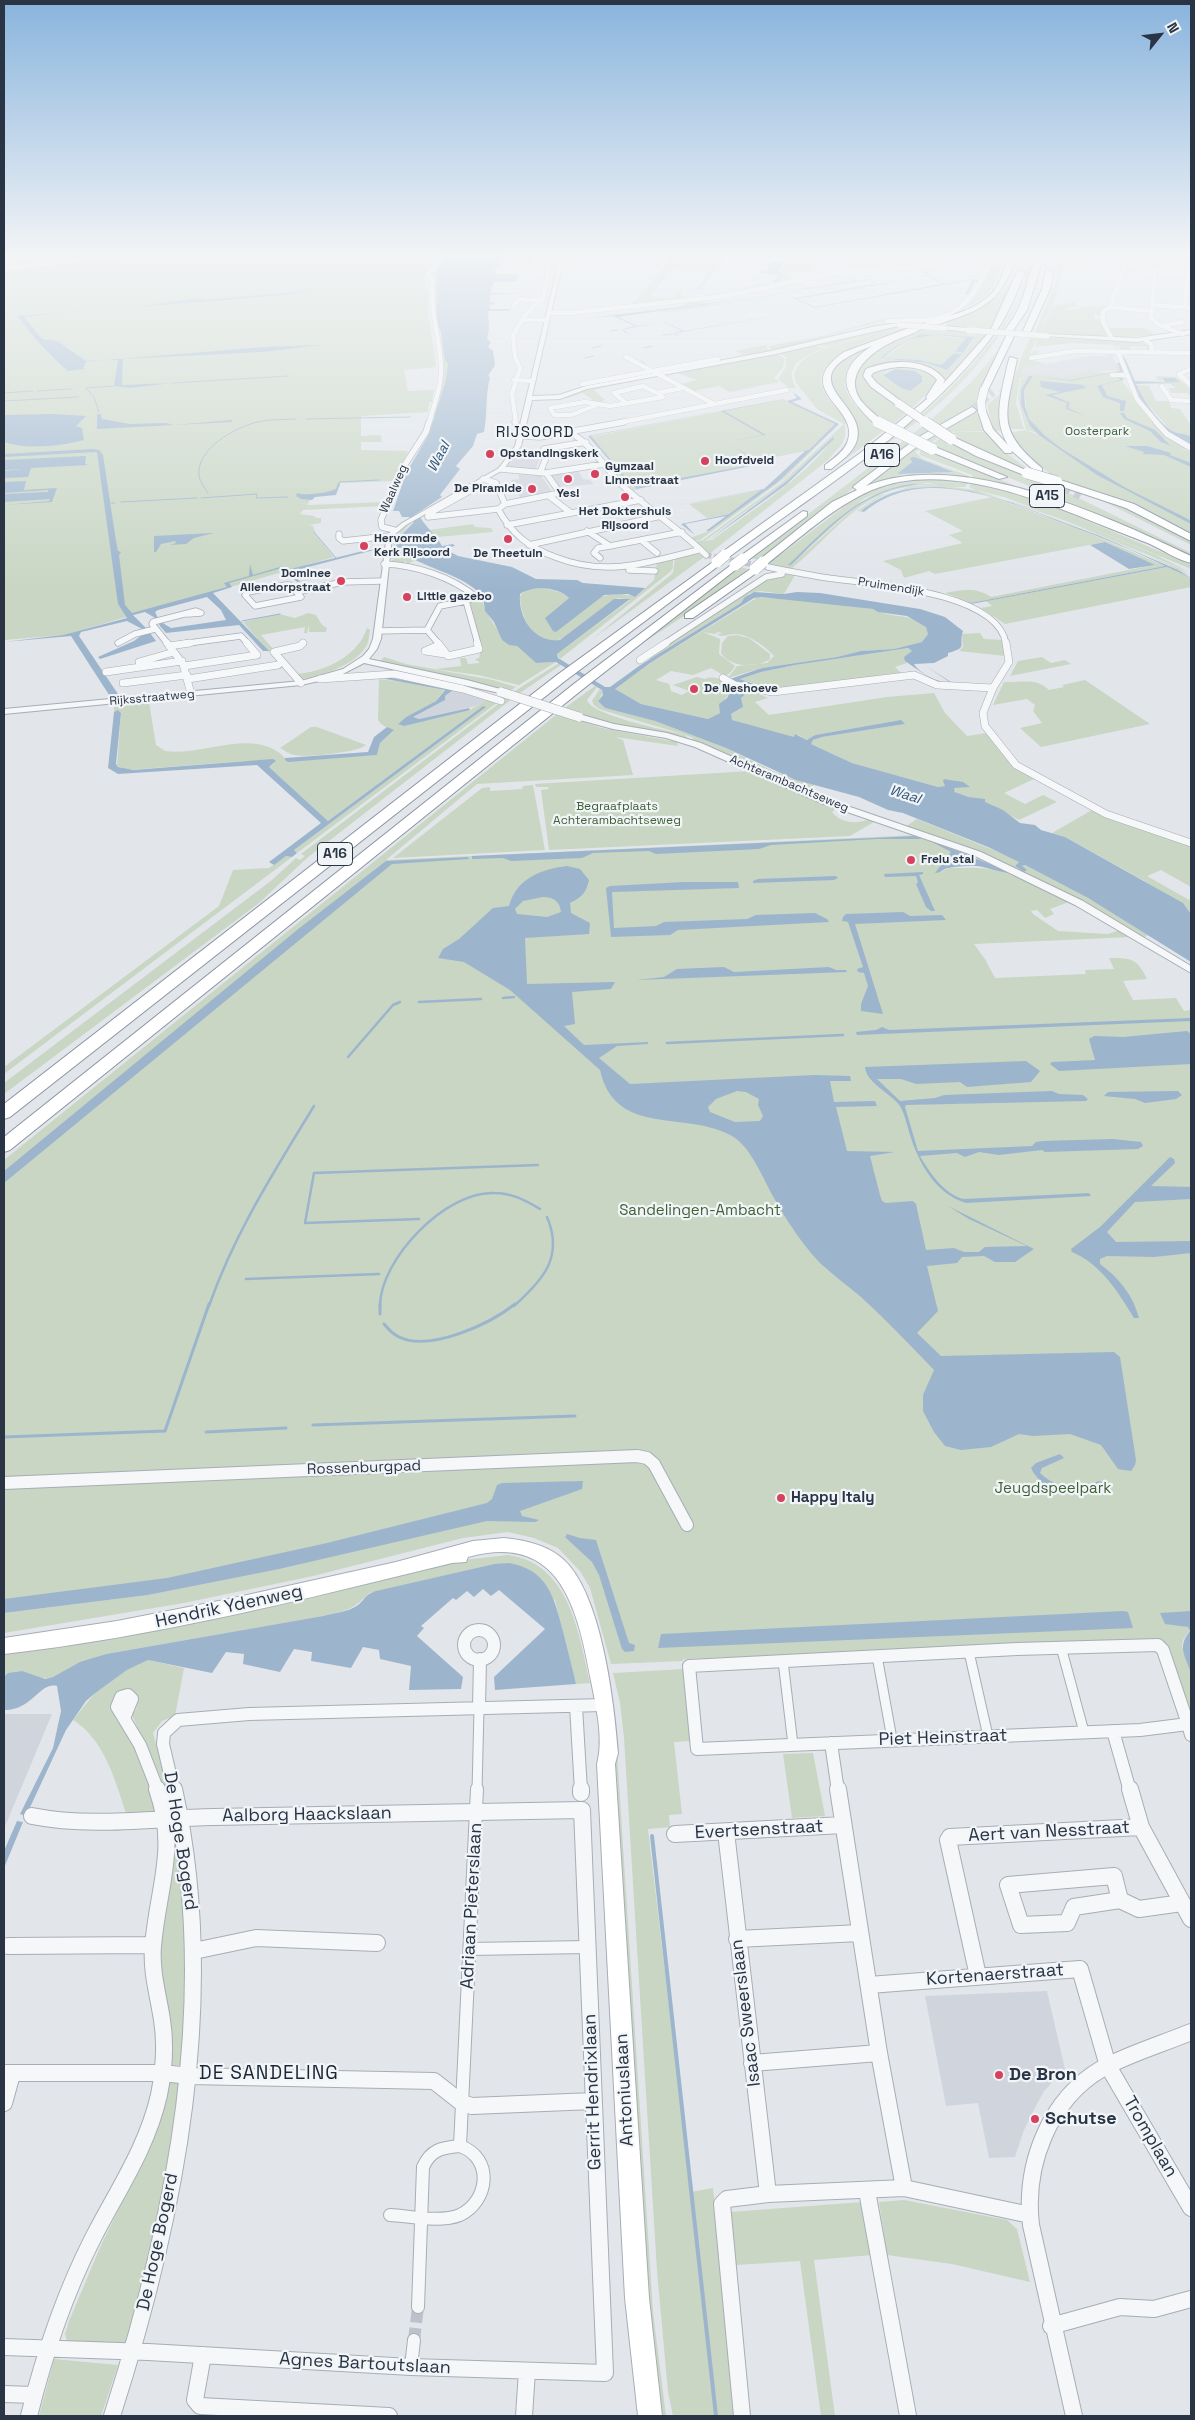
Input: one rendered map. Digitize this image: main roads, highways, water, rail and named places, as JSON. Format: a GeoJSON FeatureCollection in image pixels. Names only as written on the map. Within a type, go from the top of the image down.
{"type":"FeatureCollection","features":[{"type":"Feature","properties":{"kind":"highway","name":"A16"},"geometry":{"type":"LineString","coordinates":[[735,548],[756,526],[834,462],[852,443],[854,437],[852,422],[828,386],[828,373],[834,365]]}},
{"type":"Feature","properties":{"kind":"highway","name":"A15"},"geometry":{"type":"LineString","coordinates":[[856,365],[850,374],[849,384],[858,402],[878,420],[932,449],[1191,560]]}},
{"type":"Feature","properties":{"kind":"highway","name":"A15"},"geometry":{"type":"LineString","coordinates":[[931,400],[930,395],[941,380],[932,371],[916,366],[894,365],[878,366],[868,371],[867,376],[870,381],[899,404],[951,439],[985,457],[1034,472],[1086,494],[1145,513],[1191,538]]}},
{"type":"Feature","properties":{"kind":"highway","name":"A16"},"geometry":{"type":"LineString","coordinates":[[4,1113],[716,557],[735,548],[867,452],[931,400],[967,365]]}},
{"type":"Feature","properties":{"kind":"highway","name":"A15"},"geometry":{"type":"LineString","coordinates":[[997,365],[988,391],[977,411],[990,432],[1005,449],[1034,472]]}},
{"type":"Feature","properties":{"kind":"highway"},"geometry":{"type":"LineString","coordinates":[[988,391],[1006,365]]}},
{"type":"Feature","properties":{"kind":"highway","name":"A15"},"geometry":{"type":"LineString","coordinates":[[1014,365],[1002,410],[1005,432],[1034,472]]}},
{"type":"Feature","properties":{"kind":"highway","name":"A16"},"geometry":{"type":"LineString","coordinates":[[600,673],[762,566],[906,450],[977,411]]}},
{"type":"Feature","properties":{"kind":"highway","name":"A16"},"geometry":{"type":"LineString","coordinates":[[900,440],[929,417]]}},
{"type":"Feature","properties":{"kind":"highway","name":"A16"},"geometry":{"type":"LineString","coordinates":[[863,469],[878,458]]}},
{"type":"Feature","properties":{"kind":"highway","name":"A16"},"geometry":{"type":"LineString","coordinates":[[827,512],[864,490],[890,482],[931,478],[971,480],[1002,486],[1037,497],[1161,546]]}},
{"type":"Feature","properties":{"kind":"highway","name":"A15"},"geometry":{"type":"LineString","coordinates":[[1086,494],[1116,513]]}},
{"type":"Feature","properties":{"kind":"highway","name":"A16"},"geometry":{"type":"LineString","coordinates":[[4,1146],[551,709],[582,687],[739,562],[811,508]]}},
{"type":"Feature","properties":{"kind":"highway"},"geometry":{"type":"LineString","coordinates":[[1142,526],[1191,550]]}},
{"type":"Feature","properties":{"kind":"highway","name":"A16"},"geometry":{"type":"LineString","coordinates":[[4,1097],[110,1030]]}},
{"type":"Feature","properties":{"kind":"main road","name":"Hendrik Ydenweg"},"geometry":{"type":"LineString","coordinates":[[4,1646],[152,1623],[262,1601],[452,1556],[508,1551],[533,1558],[558,1577],[566,1588],[586,1646],[600,1706]]}},
{"type":"Feature","properties":{"kind":"main road","name":"Antoniuslaan"},"geometry":{"type":"LineString","coordinates":[[600,1706],[601,1754],[606,1764],[637,2298],[650,2416]]}},
{"type":"Feature","properties":{"kind":"water"},"geometry":{"type":"Polygon","coordinates":[[[61,365],[85,365],[83,368],[85,369],[68,371],[61,365]]]}},
{"type":"Feature","properties":{"kind":"water"},"geometry":{"type":"Polygon","coordinates":[[[117,365],[123,365],[122,385],[172,383],[131,388],[114,386],[117,365]]]}},
{"type":"Feature","properties":{"kind":"water","name":"Waal"},"geometry":{"type":"Polygon","coordinates":[[[448,365],[495,365],[488,376],[490,377],[484,432],[477,434],[473,446],[456,466],[460,469],[440,495],[442,497],[413,516],[420,517],[442,546],[453,544],[455,546],[443,548],[458,556],[512,567],[536,579],[577,580],[583,583],[645,588],[635,597],[628,594],[604,595],[556,632],[553,631],[545,618],[569,598],[559,591],[545,588],[532,589],[520,594],[520,603],[525,620],[535,633],[551,640],[560,640],[614,599],[630,599],[557,654],[558,658],[605,687],[610,687],[639,666],[741,603],[745,597],[754,592],[784,594],[797,592],[820,593],[920,609],[945,617],[963,631],[961,648],[948,653],[948,656],[934,663],[914,664],[930,677],[951,683],[926,666],[954,684],[937,683],[905,661],[904,657],[912,651],[908,648],[795,665],[761,672],[740,679],[765,688],[736,683],[730,679],[762,668],[837,657],[861,651],[894,649],[922,642],[928,634],[926,627],[907,616],[878,612],[873,609],[761,597],[754,598],[650,663],[615,689],[641,704],[708,719],[720,713],[719,704],[727,698],[730,692],[741,687],[750,690],[741,698],[743,707],[731,714],[732,720],[794,737],[795,734],[807,740],[815,735],[901,720],[905,724],[822,737],[813,740],[811,744],[852,763],[938,787],[945,786],[944,779],[963,782],[970,787],[954,788],[955,792],[968,797],[985,799],[985,802],[1003,810],[1020,823],[1035,825],[1041,830],[1065,837],[1183,903],[1191,914],[1191,962],[1088,898],[1025,865],[1022,866],[1027,870],[1024,872],[1015,866],[1019,862],[988,847],[903,813],[888,810],[859,797],[796,780],[726,748],[655,721],[605,708],[598,701],[603,695],[602,690],[556,662],[536,663],[517,646],[509,645],[502,640],[494,622],[485,611],[483,596],[474,588],[463,581],[417,561],[396,548],[397,539],[414,522],[409,517],[402,517],[399,511],[393,511],[406,473],[429,434],[446,380],[448,365]]]}},
{"type":"Feature","properties":{"kind":"water"},"geometry":{"type":"Polygon","coordinates":[[[933,365],[952,365],[947,370],[933,365]]]}},
{"type":"Feature","properties":{"kind":"water"},"geometry":{"type":"Polygon","coordinates":[[[1118,365],[1121,365],[1123,372],[1121,376],[1124,380],[1102,385],[1107,396],[1126,401],[1124,411],[1120,411],[1120,403],[1103,397],[1097,386],[1120,380],[1116,372],[1071,381],[1033,376],[1070,380],[1120,371],[1118,365]]]}},
{"type":"Feature","properties":{"kind":"water"},"geometry":{"type":"Polygon","coordinates":[[[1126,365],[1128,365],[1135,381],[1165,382],[1163,378],[1174,378],[1180,382],[1136,384],[1154,414],[1171,431],[1191,437],[1191,446],[1170,434],[1140,399],[1126,365]]]}},
{"type":"Feature","properties":{"kind":"water"},"geometry":{"type":"Polygon","coordinates":[[[895,369],[915,371],[922,376],[922,382],[910,391],[901,388],[883,375],[895,369]]]}},
{"type":"Feature","properties":{"kind":"water"},"geometry":{"type":"Polygon","coordinates":[[[1029,376],[1033,376],[1024,390],[1025,406],[1029,419],[1044,435],[1062,449],[1126,488],[1186,518],[1191,521],[1191,524],[1097,475],[1039,435],[1030,426],[1021,405],[1021,390],[1029,376]]]}},
{"type":"Feature","properties":{"kind":"water"},"geometry":{"type":"Polygon","coordinates":[[[1040,381],[1097,386],[1083,385],[1086,388],[1052,395],[1070,403],[1068,408],[1086,416],[1066,409],[1067,403],[1045,395],[1060,392],[1041,387],[1040,381]]]}},
{"type":"Feature","properties":{"kind":"water"},"geometry":{"type":"Polygon","coordinates":[[[793,392],[802,399],[792,402],[839,424],[778,482],[709,531],[706,531],[726,516],[685,524],[695,535],[681,524],[729,514],[761,490],[668,507],[764,489],[805,451],[758,460],[761,464],[637,489],[620,474],[623,474],[635,486],[639,486],[760,463],[730,445],[757,460],[809,450],[835,424],[788,402],[797,398],[793,392]]]}},
{"type":"Feature","properties":{"kind":"water"},"geometry":{"type":"Polygon","coordinates":[[[789,398],[724,411],[766,435],[727,442],[763,435],[721,411],[591,436],[611,460],[588,436],[789,398]]]}},
{"type":"Feature","properties":{"kind":"water"},"geometry":{"type":"Polygon","coordinates":[[[1120,413],[1124,413],[1127,418],[1155,430],[1170,445],[1191,453],[1161,442],[1150,431],[1124,419],[1120,413]]]}},
{"type":"Feature","properties":{"kind":"water"},"geometry":{"type":"Polygon","coordinates":[[[52,414],[86,416],[76,426],[82,428],[84,440],[44,446],[23,446],[4,442],[4,415],[52,414]]]}},
{"type":"Feature","properties":{"kind":"water"},"geometry":{"type":"Polygon","coordinates":[[[97,414],[101,414],[102,419],[130,424],[167,423],[173,425],[232,420],[232,422],[97,429],[97,414]]]}},
{"type":"Feature","properties":{"kind":"water"},"geometry":{"type":"Polygon","coordinates":[[[833,437],[834,439],[786,485],[705,543],[788,480],[833,437]]]}},
{"type":"Feature","properties":{"kind":"water"},"geometry":{"type":"Polygon","coordinates":[[[1125,446],[1147,446],[1171,453],[1170,455],[1191,463],[1191,467],[1164,455],[1143,454],[1144,452],[1125,446]]]}},
{"type":"Feature","properties":{"kind":"water"},"geometry":{"type":"Polygon","coordinates":[[[99,450],[103,455],[116,541],[118,551],[121,552],[119,555],[125,605],[132,613],[227,587],[224,583],[249,576],[250,564],[253,575],[283,566],[290,569],[378,549],[289,572],[300,581],[321,577],[297,582],[282,568],[229,583],[232,587],[213,593],[269,651],[263,651],[239,625],[166,633],[159,625],[161,622],[171,628],[226,620],[221,610],[207,597],[158,610],[155,612],[157,619],[145,612],[133,615],[146,628],[144,630],[127,621],[81,632],[79,636],[120,697],[111,698],[71,636],[4,642],[63,635],[127,618],[118,604],[97,452],[4,457],[4,454],[99,450]]]}},
{"type":"Feature","properties":{"kind":"water"},"geometry":{"type":"Polygon","coordinates":[[[86,456],[85,464],[89,465],[31,468],[28,477],[4,478],[4,471],[23,469],[4,470],[4,460],[86,456]]]}},
{"type":"Feature","properties":{"kind":"water"},"geometry":{"type":"Polygon","coordinates":[[[912,457],[954,472],[897,474],[912,462],[910,458],[912,457]]]}},
{"type":"Feature","properties":{"kind":"water"},"geometry":{"type":"Polygon","coordinates":[[[26,481],[24,490],[57,488],[52,502],[4,505],[49,501],[50,499],[4,502],[4,494],[48,492],[48,490],[4,493],[4,482],[26,481]]]}},
{"type":"Feature","properties":{"kind":"water"},"geometry":{"type":"Polygon","coordinates":[[[338,483],[340,484],[336,495],[315,497],[312,500],[301,499],[296,496],[297,493],[322,493],[336,489],[338,483]]]}},
{"type":"Feature","properties":{"kind":"water"},"geometry":{"type":"Polygon","coordinates":[[[912,484],[929,484],[891,490],[859,505],[830,528],[791,565],[788,565],[830,526],[860,503],[876,494],[912,484]]]}},
{"type":"Feature","properties":{"kind":"water"},"geometry":{"type":"Polygon","coordinates":[[[940,487],[971,491],[1010,502],[1100,536],[1178,570],[1191,578],[1167,567],[971,604],[931,590],[971,603],[1165,566],[1116,544],[1017,505],[964,491],[937,488],[912,490],[887,497],[864,512],[861,511],[880,498],[898,491],[940,487]]]}},
{"type":"Feature","properties":{"kind":"water"},"geometry":{"type":"Polygon","coordinates":[[[214,533],[194,538],[186,544],[170,545],[176,543],[175,541],[161,544],[156,552],[154,552],[154,536],[214,533]]]}},
{"type":"Feature","properties":{"kind":"water"},"geometry":{"type":"Polygon","coordinates":[[[1105,542],[1155,565],[1129,569],[1090,545],[1105,542]]]}},
{"type":"Feature","properties":{"kind":"water"},"geometry":{"type":"Polygon","coordinates":[[[150,633],[156,641],[100,659],[98,657],[134,641],[142,635],[150,633]]]}},
{"type":"Feature","properties":{"kind":"water"},"geometry":{"type":"Polygon","coordinates":[[[446,689],[453,690],[445,696],[445,700],[413,717],[419,719],[469,708],[470,710],[404,726],[398,724],[406,717],[436,701],[446,689]]]}},
{"type":"Feature","properties":{"kind":"water"},"geometry":{"type":"Polygon","coordinates":[[[483,706],[486,707],[294,850],[297,853],[292,857],[286,856],[274,865],[269,862],[321,823],[257,765],[118,774],[108,768],[114,712],[118,710],[121,713],[116,764],[118,767],[133,770],[273,759],[276,761],[269,767],[328,821],[483,706]]]}},
{"type":"Feature","properties":{"kind":"water"},"geometry":{"type":"Polygon","coordinates":[[[387,727],[394,730],[380,743],[377,755],[288,762],[285,760],[285,758],[368,752],[374,737],[387,727]]]}},
{"type":"Feature","properties":{"kind":"water"},"geometry":{"type":"Polygon","coordinates":[[[916,836],[922,839],[877,839],[771,845],[759,849],[656,854],[649,851],[593,853],[582,858],[511,861],[503,858],[472,859],[472,856],[916,836]]]}},
{"type":"Feature","properties":{"kind":"water"},"geometry":{"type":"Polygon","coordinates":[[[936,842],[1011,873],[977,866],[963,866],[947,868],[935,873],[951,852],[934,843],[936,842]]]}},
{"type":"Feature","properties":{"kind":"water"},"geometry":{"type":"Polygon","coordinates":[[[468,857],[469,859],[392,864],[4,1183],[4,1171],[297,930],[386,861],[468,857]]]}},
{"type":"Feature","properties":{"kind":"water"},"geometry":{"type":"Polygon","coordinates":[[[567,866],[580,869],[589,880],[583,894],[570,903],[571,913],[590,923],[589,934],[525,938],[527,984],[615,982],[611,989],[572,992],[575,1024],[564,1026],[584,1045],[648,1042],[648,1044],[617,1046],[599,1058],[630,1084],[814,1075],[850,1076],[851,1081],[830,1081],[834,1102],[875,1101],[877,1106],[836,1107],[847,1151],[895,1152],[870,1156],[880,1195],[882,1201],[886,1203],[913,1201],[916,1204],[926,1250],[954,1248],[964,1252],[979,1252],[985,1247],[1027,1246],[969,1219],[948,1206],[1034,1249],[1015,1262],[995,1262],[984,1256],[962,1257],[957,1263],[927,1266],[938,1311],[917,1333],[941,1356],[1114,1352],[1120,1357],[1136,1460],[1131,1471],[1118,1469],[1101,1445],[1070,1434],[1033,1436],[1019,1434],[991,1447],[961,1450],[945,1446],[934,1432],[923,1411],[923,1395],[934,1370],[861,1297],[813,1256],[790,1224],[756,1164],[739,1141],[714,1128],[655,1119],[636,1114],[621,1105],[608,1091],[600,1070],[510,990],[464,962],[438,958],[443,949],[459,939],[493,908],[509,906],[517,889],[524,882],[539,873],[567,866]],[[543,897],[523,901],[515,909],[517,914],[547,917],[561,912],[555,900],[543,897]],[[737,1091],[716,1099],[708,1107],[710,1112],[735,1122],[760,1121],[763,1116],[758,1105],[759,1099],[746,1092],[737,1091]]]}},
{"type":"Feature","properties":{"kind":"water"},"geometry":{"type":"Polygon","coordinates":[[[923,872],[923,874],[919,875],[935,911],[931,911],[926,907],[916,884],[918,882],[916,876],[885,877],[884,874],[923,872]]]}},
{"type":"Feature","properties":{"kind":"water"},"geometry":{"type":"Polygon","coordinates":[[[836,876],[838,878],[834,880],[753,883],[753,881],[758,879],[836,876]]]}},
{"type":"Feature","properties":{"kind":"water"},"geometry":{"type":"Polygon","coordinates":[[[684,882],[738,882],[739,888],[612,892],[614,928],[656,926],[664,922],[747,919],[756,915],[815,913],[829,922],[678,930],[670,935],[611,937],[606,888],[610,886],[684,882]]]}},
{"type":"Feature","properties":{"kind":"water"},"geometry":{"type":"Polygon","coordinates":[[[903,912],[910,916],[942,915],[946,920],[855,924],[883,1014],[861,1011],[861,1004],[868,986],[864,973],[858,972],[857,969],[863,967],[848,922],[842,921],[843,917],[846,914],[903,912]]]}},
{"type":"Feature","properties":{"kind":"water"},"geometry":{"type":"Polygon","coordinates":[[[724,967],[734,972],[829,967],[836,970],[846,970],[847,972],[636,980],[664,977],[677,969],[724,967]]]}},
{"type":"Feature","properties":{"kind":"water"},"geometry":{"type":"Polygon","coordinates":[[[1191,1018],[1191,1021],[857,1035],[856,1032],[876,1030],[882,1027],[889,1030],[1191,1018]]]}},
{"type":"Feature","properties":{"kind":"water"},"geometry":{"type":"Polygon","coordinates":[[[1187,1031],[1191,1034],[1191,1064],[1059,1071],[1050,1064],[1052,1062],[1095,1060],[1089,1039],[1094,1036],[1123,1037],[1187,1031]]]}},
{"type":"Feature","properties":{"kind":"water"},"geometry":{"type":"Polygon","coordinates":[[[1026,1061],[1040,1071],[1031,1082],[967,1087],[960,1082],[916,1084],[901,1079],[877,1079],[900,1101],[935,1098],[944,1095],[1052,1091],[1059,1094],[1083,1095],[1088,1099],[1086,1101],[906,1105],[905,1107],[918,1151],[1032,1146],[1036,1142],[1043,1141],[1113,1139],[1141,1142],[1143,1146],[1138,1149],[1045,1152],[1042,1150],[999,1155],[979,1152],[965,1157],[957,1153],[920,1156],[943,1187],[963,1199],[1089,1193],[1091,1196],[966,1203],[955,1199],[937,1185],[930,1176],[918,1157],[900,1106],[874,1083],[866,1073],[865,1067],[1026,1061]]]}},
{"type":"Feature","properties":{"kind":"water"},"geometry":{"type":"Polygon","coordinates":[[[1178,1091],[1182,1095],[1176,1099],[1145,1103],[1135,1099],[1104,1096],[1108,1092],[1178,1091]]]}},
{"type":"Feature","properties":{"kind":"water"},"geometry":{"type":"Polygon","coordinates":[[[1170,1157],[1174,1159],[1175,1163],[1151,1186],[1191,1187],[1191,1199],[1135,1202],[1107,1232],[1116,1242],[1191,1241],[1191,1253],[1154,1257],[1107,1256],[1100,1259],[1100,1264],[1119,1281],[1129,1294],[1139,1318],[1134,1318],[1122,1298],[1100,1271],[1072,1252],[1071,1249],[1100,1227],[1170,1157]]]}},
{"type":"Feature","properties":{"kind":"water"},"geometry":{"type":"Polygon","coordinates":[[[1060,1454],[1064,1458],[1042,1468],[1040,1473],[1046,1478],[1068,1488],[1083,1488],[1098,1481],[1103,1482],[1092,1493],[1083,1495],[1065,1494],[1049,1487],[1042,1482],[1031,1468],[1036,1463],[1060,1454]]]}},
{"type":"Feature","properties":{"kind":"water"},"geometry":{"type":"Polygon","coordinates":[[[583,1481],[582,1489],[520,1511],[522,1516],[539,1520],[535,1522],[487,1521],[279,1569],[148,1595],[4,1613],[4,1599],[167,1578],[327,1543],[487,1503],[492,1499],[497,1485],[502,1483],[583,1481]]]}},
{"type":"Feature","properties":{"kind":"water"},"geometry":{"type":"Polygon","coordinates":[[[567,1534],[596,1540],[629,1643],[635,1645],[634,1651],[625,1652],[622,1649],[599,1575],[592,1562],[565,1537],[567,1534]]]}},
{"type":"Feature","properties":{"kind":"water"},"geometry":{"type":"Polygon","coordinates":[[[509,1563],[533,1572],[541,1579],[552,1596],[560,1619],[576,1684],[495,1690],[494,1677],[545,1629],[499,1590],[491,1596],[483,1589],[474,1597],[467,1591],[456,1600],[453,1598],[421,1626],[424,1628],[417,1636],[463,1677],[461,1689],[409,1690],[411,1666],[380,1659],[379,1650],[363,1647],[351,1668],[311,1661],[312,1652],[294,1649],[280,1672],[243,1664],[244,1654],[226,1652],[212,1673],[148,1660],[127,1670],[86,1701],[66,1730],[26,1816],[20,1814],[53,1748],[61,1711],[57,1686],[45,1688],[22,1706],[4,1710],[4,1677],[8,1673],[22,1671],[45,1679],[53,1677],[80,1662],[106,1654],[341,1612],[361,1603],[367,1596],[376,1591],[494,1564],[509,1563]]]}},
{"type":"Feature","properties":{"kind":"water"},"geometry":{"type":"Polygon","coordinates":[[[1191,1611],[1191,1673],[1183,1651],[1184,1642],[1190,1631],[1188,1627],[1165,1624],[1160,1613],[1191,1611]]]}},
{"type":"Feature","properties":{"kind":"water"},"geometry":{"type":"Polygon","coordinates":[[[1128,1612],[1133,1628],[658,1648],[661,1634],[1128,1612]]]}},
{"type":"Feature","properties":{"kind":"water"},"geometry":{"type":"Polygon","coordinates":[[[17,1821],[23,1822],[4,1868],[4,1851],[17,1821]]]}},
{"type":"Feature","properties":{"kind":"waterway"},"geometry":{"type":"LineString","coordinates":[[172,383],[289,376]]}},
{"type":"Feature","properties":{"kind":"waterway"},"geometry":{"type":"LineString","coordinates":[[99,412],[94,397],[86,388],[114,386]]}},
{"type":"Feature","properties":{"kind":"waterway"},"geometry":{"type":"LineString","coordinates":[[37,391],[71,389]]}},
{"type":"Feature","properties":{"kind":"waterway"},"geometry":{"type":"LineString","coordinates":[[4,393],[33,391]]}},
{"type":"Feature","properties":{"kind":"waterway"},"geometry":{"type":"LineString","coordinates":[[4,401],[78,397]]}},
{"type":"Feature","properties":{"kind":"waterway"},"geometry":{"type":"LineString","coordinates":[[306,419],[410,417]]}},
{"type":"Feature","properties":{"kind":"waterway"},"geometry":{"type":"LineString","coordinates":[[208,493],[201,483],[199,476],[200,466],[210,448],[228,434],[248,425],[272,420],[296,419]]}},
{"type":"Feature","properties":{"kind":"waterway"},"geometry":{"type":"LineString","coordinates":[[339,486],[339,482],[379,480]]}},
{"type":"Feature","properties":{"kind":"waterway"},"geometry":{"type":"LineString","coordinates":[[201,498],[257,494],[256,498],[288,497]]}},
{"type":"Feature","properties":{"kind":"waterway"},"geometry":{"type":"LineString","coordinates":[[121,502],[197,498]]}},
{"type":"Feature","properties":{"kind":"waterway"},"geometry":{"type":"LineString","coordinates":[[314,532],[336,558]]}},
{"type":"Feature","properties":{"kind":"waterway"},"geometry":{"type":"LineString","coordinates":[[242,621],[280,614]]}},
{"type":"Feature","properties":{"kind":"waterway"},"geometry":{"type":"LineString","coordinates":[[386,678],[446,689]]}},
{"type":"Feature","properties":{"kind":"waterway"},"geometry":{"type":"LineString","coordinates":[[503,998],[514,997]]}},
{"type":"Feature","properties":{"kind":"waterway"},"geometry":{"type":"LineString","coordinates":[[419,1002],[481,999]]}},
{"type":"Feature","properties":{"kind":"waterway"},"geometry":{"type":"LineString","coordinates":[[348,1057],[393,1005],[400,1002]]}},
{"type":"Feature","properties":{"kind":"waterway"},"geometry":{"type":"LineString","coordinates":[[667,1043],[843,1035]]}},
{"type":"Feature","properties":{"kind":"waterway"},"geometry":{"type":"LineString","coordinates":[[209,1306],[230,1253],[256,1203],[314,1106]]}},
{"type":"Feature","properties":{"kind":"waterway"},"geometry":{"type":"LineString","coordinates":[[419,1219],[305,1223],[314,1173],[538,1165]]}},
{"type":"Feature","properties":{"kind":"waterway"},"geometry":{"type":"LineString","coordinates":[[380,1306],[383,1288],[391,1268],[403,1249],[437,1215],[456,1203],[475,1195],[501,1193],[518,1198],[540,1209]]}},
{"type":"Feature","properties":{"kind":"waterway"},"geometry":{"type":"LineString","coordinates":[[514,1306],[534,1287],[548,1267],[552,1256],[553,1244],[552,1231],[547,1217]]}},
{"type":"Feature","properties":{"kind":"waterway"},"geometry":{"type":"LineString","coordinates":[[246,1279],[379,1274]]}},
{"type":"Feature","properties":{"kind":"waterway"},"geometry":{"type":"LineString","coordinates":[[4,1437],[165,1431],[209,1304]]}},
{"type":"Feature","properties":{"kind":"waterway"},"geometry":{"type":"LineString","coordinates":[[384,1324],[399,1337],[412,1341],[427,1341],[459,1334],[491,1320],[515,1304]]}},
{"type":"Feature","properties":{"kind":"waterway"},"geometry":{"type":"LineString","coordinates":[[380,1306],[380,1314]]}},
{"type":"Feature","properties":{"kind":"waterway"},"geometry":{"type":"LineString","coordinates":[[313,1425],[575,1416]]}},
{"type":"Feature","properties":{"kind":"waterway"},"geometry":{"type":"LineString","coordinates":[[206,1432],[286,1428]]}},
{"type":"Feature","properties":{"kind":"waterway"},"geometry":{"type":"LineString","coordinates":[[652,1836],[716,2416]]}},
{"type":"Feature","properties":{"kind":"tunnel"},"geometry":{"type":"LineString","coordinates":[[972,410],[993,392]]}},
{"type":"Feature","properties":{"kind":"tunnel"},"geometry":{"type":"LineString","coordinates":[[1047,477],[1081,495]]}},
{"type":"Feature","properties":{"kind":"tunnel"},"geometry":{"type":"LineString","coordinates":[[706,555],[765,567]]}},
{"type":"Feature","properties":{"kind":"tunnel"},"geometry":{"type":"LineString","coordinates":[[414,2340],[418,2307]]}},
{"type":"Feature","properties":{"kind":"place","name":"Opstandingskerk"},"geometry":{"type":"Point","coordinates":[490,454]}},
{"type":"Feature","properties":{"kind":"place","name":"Hoofdveld"},"geometry":{"type":"Point","coordinates":[705,461]}},
{"type":"Feature","properties":{"kind":"place","name":"Gymzaal Linnenstraat"},"geometry":{"type":"Point","coordinates":[595,474]}},
{"type":"Feature","properties":{"kind":"place","name":"Yes!"},"geometry":{"type":"Point","coordinates":[568,479]}},
{"type":"Feature","properties":{"kind":"place","name":"De Piramide"},"geometry":{"type":"Point","coordinates":[532,489]}},
{"type":"Feature","properties":{"kind":"place","name":"Het Doktershuis Rijsoord"},"geometry":{"type":"Point","coordinates":[625,497]}},
{"type":"Feature","properties":{"kind":"place","name":"De Theetuin"},"geometry":{"type":"Point","coordinates":[508,539]}},
{"type":"Feature","properties":{"kind":"place","name":"Hervormde Kerk Rijsoord"},"geometry":{"type":"Point","coordinates":[364,546]}},
{"type":"Feature","properties":{"kind":"place","name":"Dominee Allendorpstraat"},"geometry":{"type":"Point","coordinates":[341,581]}},
{"type":"Feature","properties":{"kind":"place","name":"Little gazebo"},"geometry":{"type":"Point","coordinates":[407,597]}},
{"type":"Feature","properties":{"kind":"place","name":"De Neshoeve"},"geometry":{"type":"Point","coordinates":[694,689]}},
{"type":"Feature","properties":{"kind":"place","name":"Frelu stal"},"geometry":{"type":"Point","coordinates":[911,860]}},
{"type":"Feature","properties":{"kind":"place","name":"Happy Italy"},"geometry":{"type":"Point","coordinates":[781,1498]}},
{"type":"Feature","properties":{"kind":"place","name":"De Bron"},"geometry":{"type":"Point","coordinates":[999,2075]}},
{"type":"Feature","properties":{"kind":"place","name":"Schutse"},"geometry":{"type":"Point","coordinates":[1035,2119]}},
{"type":"Feature","properties":{"kind":"district","name":"RIJSOORD"},"geometry":{"type":"Point","coordinates":[535,433]}},
{"type":"Feature","properties":{"kind":"district","name":"DE SANDELING"},"geometry":{"type":"Point","coordinates":[269,2074]}},
{"type":"Feature","properties":{"kind":"park label","name":"Oosterpark"},"geometry":{"type":"Point","coordinates":[1097,432]}},
{"type":"Feature","properties":{"kind":"park label","name":"Begraafplaats Achterambachtseweg"},"geometry":{"type":"Point","coordinates":[617,814]}},
{"type":"Feature","properties":{"kind":"park label","name":"Sandelingen-Ambacht"},"geometry":{"type":"Point","coordinates":[700,1211]}},
{"type":"Feature","properties":{"kind":"park label","name":"Jeugdspeelpark"},"geometry":{"type":"Point","coordinates":[1053,1489]}}]}
